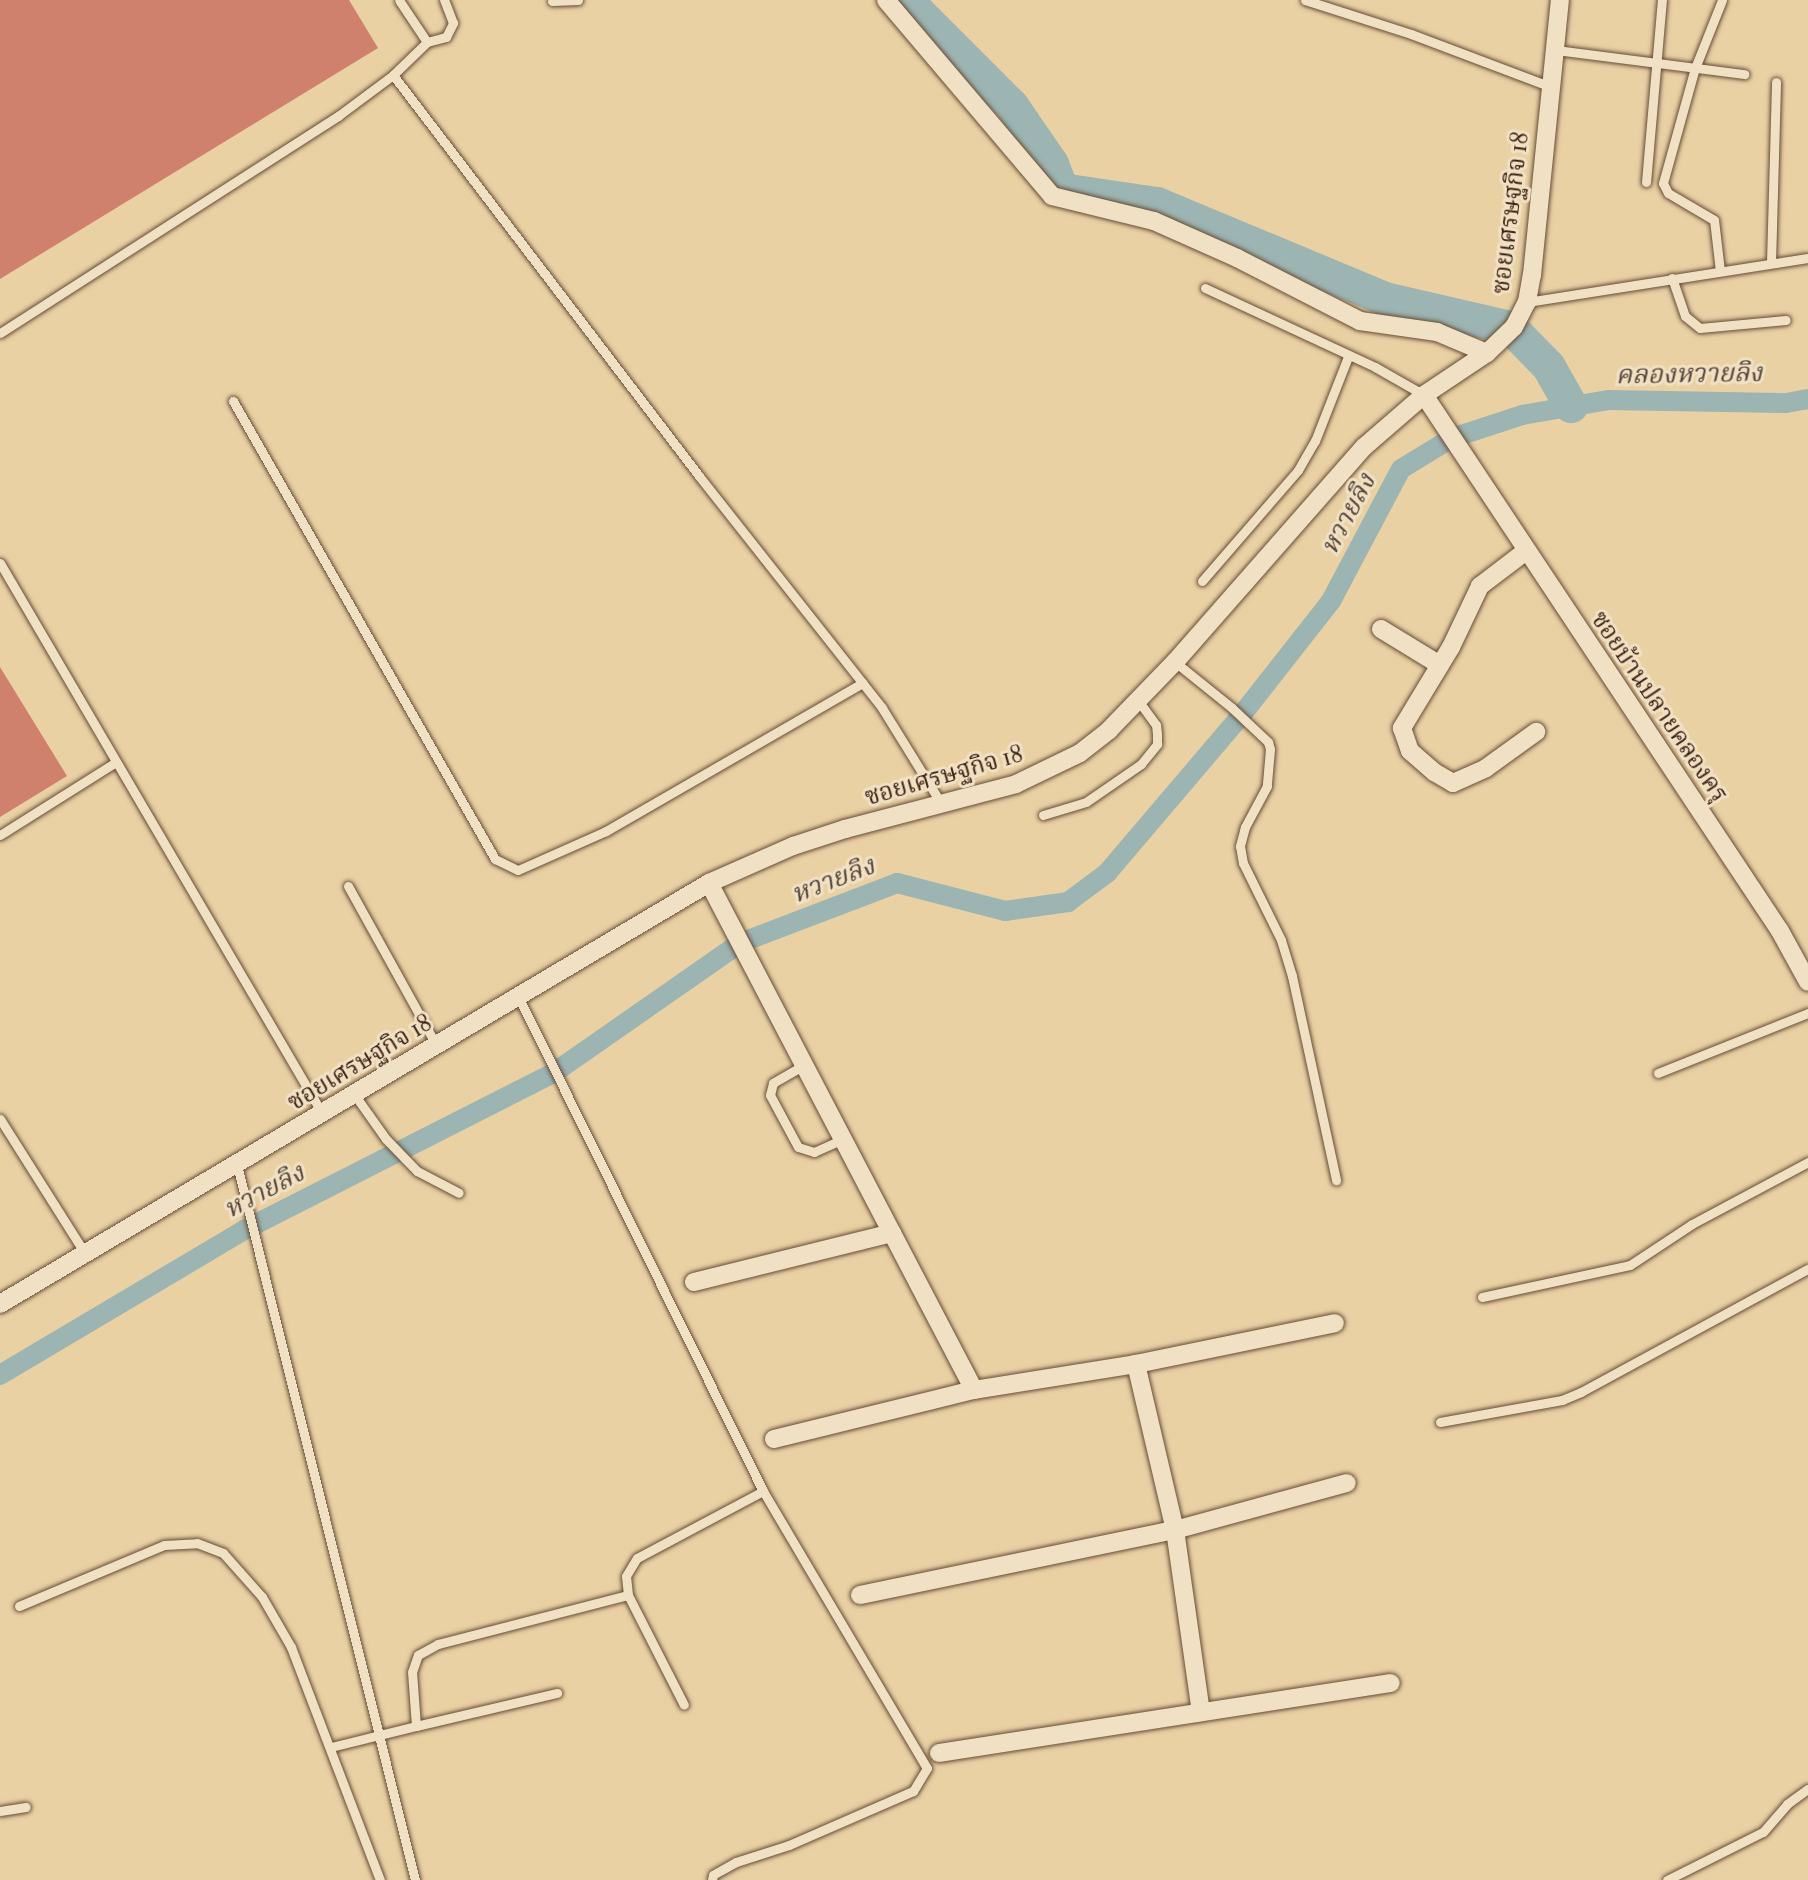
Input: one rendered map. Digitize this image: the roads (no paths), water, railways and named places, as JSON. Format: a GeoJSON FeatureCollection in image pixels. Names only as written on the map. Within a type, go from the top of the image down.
{"type":"FeatureCollection","features":[{"type":"Feature","properties":{"kind":"street"},"geometry":{"type":"LineString","coordinates":[[886,0],[1052,196],[1154,221],[1237,258],[1360,321],[1437,332],[1487,353]]}},
{"type":"Feature","properties":{"kind":"street","name":"ซอยเศรษฐกิจ 18"},"geometry":{"type":"LineString","coordinates":[[0,1304],[709,883],[819,837],[1016,784],[1070,758],[1139,702],[1364,447],[1424,395],[1487,353],[1514,327],[1527,302],[1560,0]]}},
{"type":"Feature","properties":{"kind":"street","name":"ซอยบ้านปลายคลองครุ"},"geometry":{"type":"LineString","coordinates":[[1424,395],[1780,931],[1808,982]]}},
{"type":"Feature","properties":{"kind":"street"},"geometry":{"type":"LineString","coordinates":[[1526,551],[1480,586],[1440,665],[1402,728],[1410,751],[1434,772],[1453,783],[1467,779],[1536,732]]}},
{"type":"Feature","properties":{"kind":"street"},"geometry":{"type":"LineString","coordinates":[[1381,629],[1440,665]]}},
{"type":"Feature","properties":{"kind":"street"},"geometry":{"type":"LineString","coordinates":[[709,883],[974,1390]]}},
{"type":"Feature","properties":{"kind":"street"},"geometry":{"type":"LineString","coordinates":[[694,1282],[892,1233]]}},
{"type":"Feature","properties":{"kind":"street"},"geometry":{"type":"LineString","coordinates":[[774,1439],[974,1390],[1136,1364],[1335,1323]]}},
{"type":"Feature","properties":{"kind":"street"},"geometry":{"type":"LineString","coordinates":[[1136,1364],[1175,1530],[1201,1712]]}},
{"type":"Feature","properties":{"kind":"street"},"geometry":{"type":"LineString","coordinates":[[860,1595],[1175,1530],[1347,1483]]}},
{"type":"Feature","properties":{"kind":"street"},"geometry":{"type":"LineString","coordinates":[[939,1753],[1391,1683]]}},
{"type":"Feature","properties":{"kind":"lane"},"geometry":{"type":"LineString","coordinates":[[399,0],[427,42]]}},
{"type":"Feature","properties":{"kind":"lane"},"geometry":{"type":"LineString","coordinates":[[0,333],[338,116],[393,75],[427,42],[446,37],[453,23],[444,0]]}},
{"type":"Feature","properties":{"kind":"lane"},"geometry":{"type":"LineString","coordinates":[[552,1],[578,0]]}},
{"type":"Feature","properties":{"kind":"lane"},"geometry":{"type":"LineString","coordinates":[[1305,0],[1411,34],[1551,87]]}},
{"type":"Feature","properties":{"kind":"lane"},"geometry":{"type":"LineString","coordinates":[[1646,182],[1662,0]]}},
{"type":"Feature","properties":{"kind":"lane"},"geometry":{"type":"LineString","coordinates":[[1720,271],[1714,220],[1668,193],[1663,183],[1695,68],[1722,0]]}},
{"type":"Feature","properties":{"kind":"lane"},"geometry":{"type":"LineString","coordinates":[[1556,50],[1744,74]]}},
{"type":"Feature","properties":{"kind":"lane"},"geometry":{"type":"LineString","coordinates":[[393,75],[882,708],[942,806]]}},
{"type":"Feature","properties":{"kind":"lane"},"geometry":{"type":"LineString","coordinates":[[1771,263],[1776,82]]}},
{"type":"Feature","properties":{"kind":"lane"},"geometry":{"type":"LineString","coordinates":[[1527,302],[1808,258]]}},
{"type":"Feature","properties":{"kind":"lane"},"geometry":{"type":"LineString","coordinates":[[1672,278],[1685,316],[1700,328],[1786,320]]}},
{"type":"Feature","properties":{"kind":"lane"},"geometry":{"type":"LineString","coordinates":[[1205,288],[1375,367],[1424,395]]}},
{"type":"Feature","properties":{"kind":"lane"},"geometry":{"type":"LineString","coordinates":[[1202,581],[1298,470],[1315,441],[1348,357]]}},
{"type":"Feature","properties":{"kind":"lane"},"geometry":{"type":"LineString","coordinates":[[233,401],[495,859],[518,870],[606,831],[862,683]]}},
{"type":"Feature","properties":{"kind":"lane"},"geometry":{"type":"LineString","coordinates":[[0,563],[322,1113]]}},
{"type":"Feature","properties":{"kind":"lane"},"geometry":{"type":"LineString","coordinates":[[1175,662],[1268,742],[1272,758],[1267,786],[1245,827],[1240,846],[1243,863],[1281,940],[1292,976],[1336,1180]]}},
{"type":"Feature","properties":{"kind":"lane"},"geometry":{"type":"LineString","coordinates":[[1043,815],[1086,802],[1141,764],[1157,744],[1157,734],[1156,725],[1139,702]]}},
{"type":"Feature","properties":{"kind":"lane"},"geometry":{"type":"LineString","coordinates":[[0,835],[116,762]]}},
{"type":"Feature","properties":{"kind":"lane"},"geometry":{"type":"LineString","coordinates":[[348,886],[436,1045]]}},
{"type":"Feature","properties":{"kind":"lane"},"geometry":{"type":"LineString","coordinates":[[519,998],[763,1491],[927,1768],[913,1791],[789,1845],[736,1862],[713,1875],[712,1880]]}},
{"type":"Feature","properties":{"kind":"lane"},"geometry":{"type":"LineString","coordinates":[[1658,1073],[1808,1013]]}},
{"type":"Feature","properties":{"kind":"lane"},"geometry":{"type":"LineString","coordinates":[[804,1065],[773,1083],[770,1095],[798,1147],[814,1152],[843,1139]]}},
{"type":"Feature","properties":{"kind":"lane"},"geometry":{"type":"LineString","coordinates":[[354,1094],[386,1139],[417,1171],[459,1193]]}},
{"type":"Feature","properties":{"kind":"lane"},"geometry":{"type":"LineString","coordinates":[[0,1119],[84,1252]]}},
{"type":"Feature","properties":{"kind":"lane"},"geometry":{"type":"LineString","coordinates":[[1482,1297],[1630,1265],[1692,1224],[1808,1162]]}},
{"type":"Feature","properties":{"kind":"lane"},"geometry":{"type":"LineString","coordinates":[[237,1165],[415,1880]]}},
{"type":"Feature","properties":{"kind":"lane"},"geometry":{"type":"LineString","coordinates":[[1440,1422],[1562,1400],[1808,1269]]}},
{"type":"Feature","properties":{"kind":"lane"},"geometry":{"type":"LineString","coordinates":[[684,1705],[628,1595],[626,1576],[637,1558],[763,1491]]}},
{"type":"Feature","properties":{"kind":"lane"},"geometry":{"type":"LineString","coordinates":[[19,1606],[164,1545],[197,1543],[223,1553],[262,1597],[291,1647],[380,1880]]}},
{"type":"Feature","properties":{"kind":"lane"},"geometry":{"type":"LineString","coordinates":[[416,1726],[412,1672],[418,1655],[438,1644],[628,1595]]}},
{"type":"Feature","properties":{"kind":"lane"},"geometry":{"type":"LineString","coordinates":[[331,1747],[557,1693]]}},
{"type":"Feature","properties":{"kind":"lane"},"geometry":{"type":"LineString","coordinates":[[1667,1880],[1763,1832],[1787,1804],[1808,1789]]}},
{"type":"Feature","properties":{"kind":"lane"},"geometry":{"type":"LineString","coordinates":[[0,1811],[26,1807]]}},
{"type":"Feature","properties":{"kind":"waterway"},"geometry":{"type":"LineString","coordinates":[[906,0],[1012,106],[1052,164],[1062,190],[1157,204],[1385,299],[1511,328],[1549,367],[1571,406]]}},
{"type":"Feature","properties":{"kind":"waterway","name":"หวายลิง"},"geometry":{"type":"LineString","coordinates":[[0,1375],[244,1230],[555,1072],[740,943],[897,883],[1005,911],[1068,902],[1107,873],[1240,717],[1331,601],[1401,469],[1452,438],[1522,415],[1608,400],[1786,403],[1808,399]]}},
{"type":"Feature","properties":{"kind":"water label","name":"คลองหวายลิง"},"geometry":{"type":"Point","coordinates":[1689,374]}}]}
